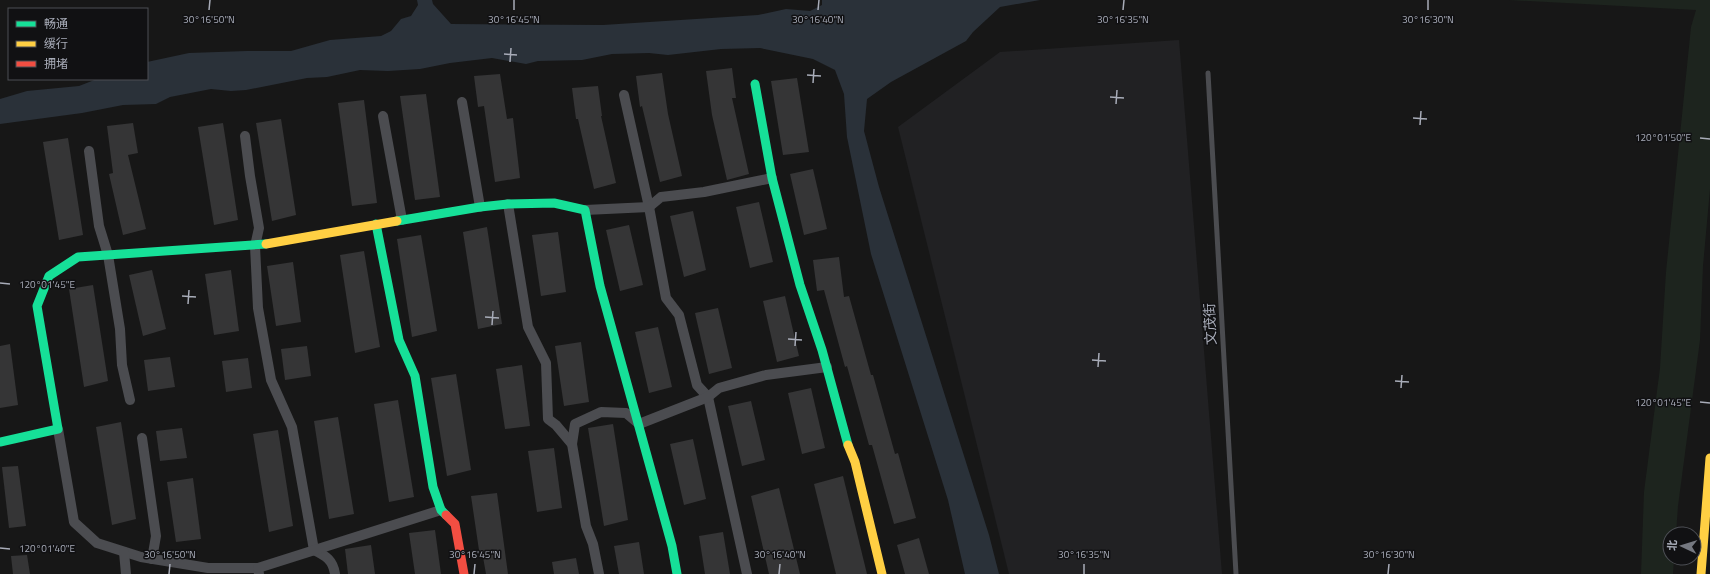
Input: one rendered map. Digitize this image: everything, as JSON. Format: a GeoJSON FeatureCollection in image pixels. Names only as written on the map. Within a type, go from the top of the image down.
{"type":"FeatureCollection","features":[{"type":"Feature","properties":{"kind":"street"},"geometry":{"type":"LineString","coordinates":[[755,84],[772,178],[800,285],[827,367],[848,444],[855,462],[882,574]]}},
{"type":"Feature","properties":{"kind":"street"},"geometry":{"type":"LineString","coordinates":[[624,95],[666,298],[679,315],[697,384],[708,398],[747,574]]}},
{"type":"Feature","properties":{"kind":"street"},"geometry":{"type":"LineString","coordinates":[[462,102],[480,207]]}},
{"type":"Feature","properties":{"kind":"street"},"geometry":{"type":"LineString","coordinates":[[383,116],[402,220]]}},
{"type":"Feature","properties":{"kind":"street"},"geometry":{"type":"LineString","coordinates":[[245,136],[259,228],[255,246],[258,308],[271,380],[292,427],[314,550]]}},
{"type":"Feature","properties":{"kind":"street"},"geometry":{"type":"LineString","coordinates":[[89,151],[98,226],[108,255],[120,329],[122,364],[130,400]]}},
{"type":"Feature","properties":{"kind":"street"},"geometry":{"type":"LineString","coordinates":[[441,510],[314,550],[258,571],[208,568],[152,559],[97,543],[74,522],[37,306],[49,276],[78,257],[255,246],[376,224],[480,207],[508,204],[554,203],[585,210],[648,207],[661,197],[704,192],[772,178]]}},
{"type":"Feature","properties":{"kind":"street"},"geometry":{"type":"LineString","coordinates":[[508,204],[528,327],[546,363],[548,419],[556,425],[572,444]]}},
{"type":"Feature","properties":{"kind":"street"},"geometry":{"type":"LineString","coordinates":[[585,210],[600,286],[672,546],[677,574]]}},
{"type":"Feature","properties":{"kind":"street"},"geometry":{"type":"LineString","coordinates":[[376,224],[399,340],[415,376],[433,487],[441,510],[455,524],[464,574]]}},
{"type":"Feature","properties":{"kind":"street"},"geometry":{"type":"LineString","coordinates":[[639,424],[708,398],[719,388],[766,375],[827,367]]}},
{"type":"Feature","properties":{"kind":"street"},"geometry":{"type":"LineString","coordinates":[[599,574],[593,544],[586,526],[572,444],[575,424],[601,412],[626,412],[639,424]]}},
{"type":"Feature","properties":{"kind":"street"},"geometry":{"type":"LineString","coordinates":[[0,442],[58,429]]}},
{"type":"Feature","properties":{"kind":"street"},"geometry":{"type":"LineString","coordinates":[[142,438],[156,536],[152,559]]}},
{"type":"Feature","properties":{"kind":"street"},"geometry":{"type":"LineString","coordinates":[[1701,574],[1710,458]]}},
{"type":"Feature","properties":{"kind":"street"},"geometry":{"type":"LineString","coordinates":[[314,550],[327,557],[333,565],[335,574]]}},
{"type":"Feature","properties":{"kind":"street"},"geometry":{"type":"LineString","coordinates":[[124,552],[126,574]]}},
{"type":"Feature","properties":{"kind":"lane","name":"文茂街"},"geometry":{"type":"LineString","coordinates":[[1208,73],[1236,574]]}},
{"type":"Feature","properties":{"kind":"shaded area"},"geometry":{"type":"Polygon","coordinates":[[[417,0],[432,0],[433,4],[451,24],[603,25],[758,15],[786,9],[810,11],[822,5],[822,0],[1040,0],[1000,7],[973,32],[966,41],[891,82],[867,99],[864,131],[879,187],[989,535],[999,574],[965,574],[948,500],[871,254],[847,137],[844,94],[835,70],[813,59],[760,48],[721,49],[668,55],[649,53],[612,54],[582,60],[538,61],[526,64],[492,58],[450,63],[420,69],[388,71],[360,70],[327,77],[307,78],[246,90],[231,91],[211,89],[170,97],[156,104],[123,105],[82,113],[0,124],[0,99],[27,91],[79,86],[94,80],[148,80],[148,62],[189,53],[291,51],[330,40],[381,36],[391,31],[401,19],[411,16],[418,5],[417,0]]]}},
{"type":"Feature","properties":{"kind":"shaded area"},"geometry":{"type":"Polygon","coordinates":[[[1509,0],[1710,0],[1710,189],[1703,266],[1700,340],[1677,526],[1662,526],[1662,566],[1674,566],[1673,574],[1641,574],[1644,492],[1660,368],[1666,272],[1691,27],[1696,10],[1509,0]]]}},
{"type":"Feature","properties":{"kind":"shaded area"},"geometry":{"type":"Polygon","coordinates":[[[1179,40],[1222,574],[1009,574],[898,127],[1000,52],[1179,40]]]}},
{"type":"Feature","properties":{"kind":"building"},"geometry":{"type":"Polygon","coordinates":[[[732,68],[736,98],[732,98],[749,174],[727,180],[712,115],[706,71],[732,68]]]}},
{"type":"Feature","properties":{"kind":"building"},"geometry":{"type":"Polygon","coordinates":[[[662,73],[668,114],[682,176],[660,182],[642,106],[640,107],[636,76],[662,73]]]}},
{"type":"Feature","properties":{"kind":"building"},"geometry":{"type":"Polygon","coordinates":[[[500,74],[507,119],[513,118],[520,178],[495,182],[484,106],[478,107],[474,76],[500,74]]]}},
{"type":"Feature","properties":{"kind":"building"},"geometry":{"type":"Polygon","coordinates":[[[797,78],[809,152],[783,155],[771,81],[797,78]]]}},
{"type":"Feature","properties":{"kind":"building"},"geometry":{"type":"Polygon","coordinates":[[[598,86],[601,116],[616,183],[594,189],[578,119],[576,119],[572,88],[598,86]]]}},
{"type":"Feature","properties":{"kind":"building"},"geometry":{"type":"Polygon","coordinates":[[[426,94],[440,197],[415,200],[400,96],[426,94]]]}},
{"type":"Feature","properties":{"kind":"building"},"geometry":{"type":"Polygon","coordinates":[[[364,100],[377,203],[352,206],[338,103],[364,100]]]}},
{"type":"Feature","properties":{"kind":"building"},"geometry":{"type":"Polygon","coordinates":[[[281,119],[296,215],[272,221],[256,123],[281,119]]]}},
{"type":"Feature","properties":{"kind":"building"},"geometry":{"type":"Polygon","coordinates":[[[133,123],[138,153],[128,155],[146,229],[123,235],[109,174],[113,173],[107,126],[133,123]]]}},
{"type":"Feature","properties":{"kind":"building"},"geometry":{"type":"Polygon","coordinates":[[[223,123],[238,220],[214,225],[198,127],[223,123]]]}},
{"type":"Feature","properties":{"kind":"building"},"geometry":{"type":"Polygon","coordinates":[[[68,138],[83,235],[59,240],[43,142],[68,138]]]}},
{"type":"Feature","properties":{"kind":"building"},"geometry":{"type":"Polygon","coordinates":[[[813,169],[827,229],[804,235],[790,174],[813,169]]]}},
{"type":"Feature","properties":{"kind":"building"},"geometry":{"type":"Polygon","coordinates":[[[759,202],[773,262],[750,268],[736,207],[759,202]]]}},
{"type":"Feature","properties":{"kind":"building"},"geometry":{"type":"Polygon","coordinates":[[[693,211],[706,270],[684,277],[670,216],[693,211]]]}},
{"type":"Feature","properties":{"kind":"building"},"geometry":{"type":"Polygon","coordinates":[[[629,225],[643,285],[620,291],[606,230],[629,225]]]}},
{"type":"Feature","properties":{"kind":"building"},"geometry":{"type":"Polygon","coordinates":[[[487,227],[502,324],[478,329],[463,232],[487,227]]]}},
{"type":"Feature","properties":{"kind":"building"},"geometry":{"type":"Polygon","coordinates":[[[558,232],[566,292],[541,296],[532,235],[558,232]]]}},
{"type":"Feature","properties":{"kind":"building"},"geometry":{"type":"Polygon","coordinates":[[[421,235],[437,331],[412,337],[397,239],[421,235]]]}},
{"type":"Feature","properties":{"kind":"building"},"geometry":{"type":"Polygon","coordinates":[[[364,251],[380,347],[355,353],[340,255],[364,251]]]}},
{"type":"Feature","properties":{"kind":"building"},"geometry":{"type":"Polygon","coordinates":[[[839,257],[844,297],[849,296],[871,375],[873,375],[895,454],[898,453],[916,518],[894,524],[872,445],[869,445],[847,366],[845,367],[824,290],[817,291],[813,260],[839,257]]]}},
{"type":"Feature","properties":{"kind":"building"},"geometry":{"type":"Polygon","coordinates":[[[293,262],[301,322],[276,326],[267,266],[293,262]]]}},
{"type":"Feature","properties":{"kind":"building"},"geometry":{"type":"Polygon","coordinates":[[[152,270],[166,329],[143,336],[129,275],[152,270]]]}},
{"type":"Feature","properties":{"kind":"building"},"geometry":{"type":"Polygon","coordinates":[[[231,270],[239,331],[214,335],[205,274],[231,270]]]}},
{"type":"Feature","properties":{"kind":"building"},"geometry":{"type":"Polygon","coordinates":[[[93,285],[108,381],[84,387],[69,289],[93,285]]]}},
{"type":"Feature","properties":{"kind":"building"},"geometry":{"type":"Polygon","coordinates":[[[785,296],[799,356],[777,362],[763,301],[785,296]]]}},
{"type":"Feature","properties":{"kind":"building"},"geometry":{"type":"Polygon","coordinates":[[[718,308],[732,368],[709,374],[695,313],[718,308]]]}},
{"type":"Feature","properties":{"kind":"building"},"geometry":{"type":"Polygon","coordinates":[[[658,327],[672,387],[649,393],[635,332],[658,327]]]}},
{"type":"Feature","properties":{"kind":"building"},"geometry":{"type":"Polygon","coordinates":[[[581,342],[589,402],[564,406],[555,346],[581,342]]]}},
{"type":"Feature","properties":{"kind":"building"},"geometry":{"type":"Polygon","coordinates":[[[10,344],[18,405],[0,408],[0,346],[10,344]]]}},
{"type":"Feature","properties":{"kind":"building"},"geometry":{"type":"Polygon","coordinates":[[[307,346],[311,376],[285,380],[281,349],[307,346]]]}},
{"type":"Feature","properties":{"kind":"building"},"geometry":{"type":"Polygon","coordinates":[[[170,357],[175,387],[148,391],[144,360],[170,357]]]}},
{"type":"Feature","properties":{"kind":"building"},"geometry":{"type":"Polygon","coordinates":[[[248,358],[252,388],[226,392],[222,361],[248,358]]]}},
{"type":"Feature","properties":{"kind":"building"},"geometry":{"type":"Polygon","coordinates":[[[522,365],[530,426],[505,429],[496,369],[522,365]]]}},
{"type":"Feature","properties":{"kind":"building"},"geometry":{"type":"Polygon","coordinates":[[[456,374],[471,470],[447,476],[431,378],[456,374]]]}},
{"type":"Feature","properties":{"kind":"building"},"geometry":{"type":"Polygon","coordinates":[[[811,388],[825,448],[802,454],[788,393],[811,388]]]}},
{"type":"Feature","properties":{"kind":"building"},"geometry":{"type":"Polygon","coordinates":[[[398,400],[414,497],[389,502],[374,404],[398,400]]]}},
{"type":"Feature","properties":{"kind":"building"},"geometry":{"type":"Polygon","coordinates":[[[751,401],[765,460],[742,466],[728,406],[751,401]]]}},
{"type":"Feature","properties":{"kind":"building"},"geometry":{"type":"Polygon","coordinates":[[[338,417],[354,514],[329,519],[314,421],[338,417]]]}},
{"type":"Feature","properties":{"kind":"building"},"geometry":{"type":"Polygon","coordinates":[[[121,422],[136,519],[112,525],[96,427],[121,422]]]}},
{"type":"Feature","properties":{"kind":"building"},"geometry":{"type":"Polygon","coordinates":[[[613,424],[628,520],[604,526],[588,428],[613,424]]]}},
{"type":"Feature","properties":{"kind":"building"},"geometry":{"type":"Polygon","coordinates":[[[182,428],[187,458],[160,461],[156,431],[182,428]]]}},
{"type":"Feature","properties":{"kind":"building"},"geometry":{"type":"Polygon","coordinates":[[[278,430],[293,526],[269,532],[253,434],[278,430]]]}},
{"type":"Feature","properties":{"kind":"building"},"geometry":{"type":"Polygon","coordinates":[[[693,439],[706,499],[684,505],[670,444],[693,439]]]}},
{"type":"Feature","properties":{"kind":"building"},"geometry":{"type":"Polygon","coordinates":[[[554,448],[562,508],[537,512],[528,451],[554,448]]]}},
{"type":"Feature","properties":{"kind":"building"},"geometry":{"type":"Polygon","coordinates":[[[18,466],[26,526],[9,528],[2,467],[18,466]]]}},
{"type":"Feature","properties":{"kind":"building"},"geometry":{"type":"Polygon","coordinates":[[[843,476],[867,574],[836,574],[814,484],[843,476]]]}},
{"type":"Feature","properties":{"kind":"building"},"geometry":{"type":"Polygon","coordinates":[[[193,478],[201,539],[176,542],[167,482],[193,478]]]}},
{"type":"Feature","properties":{"kind":"building"},"geometry":{"type":"Polygon","coordinates":[[[779,488],[800,574],[769,574],[751,496],[779,488]]]}},
{"type":"Feature","properties":{"kind":"building"},"geometry":{"type":"Polygon","coordinates":[[[497,493],[508,574],[486,574],[483,557],[480,557],[471,496],[497,493]]]}},
{"type":"Feature","properties":{"kind":"building"},"geometry":{"type":"Polygon","coordinates":[[[435,530],[441,574],[415,574],[409,533],[435,530]]]}},
{"type":"Feature","properties":{"kind":"building"},"geometry":{"type":"Polygon","coordinates":[[[723,532],[730,574],[705,574],[699,536],[723,532]]]}},
{"type":"Feature","properties":{"kind":"building"},"geometry":{"type":"Polygon","coordinates":[[[919,538],[929,574],[905,574],[897,545],[919,538]]]}},
{"type":"Feature","properties":{"kind":"building"},"geometry":{"type":"Polygon","coordinates":[[[639,542],[644,574],[619,574],[614,546],[639,542]]]}},
{"type":"Feature","properties":{"kind":"building"},"geometry":{"type":"Polygon","coordinates":[[[371,545],[375,574],[348,574],[345,549],[371,545]]]}},
{"type":"Feature","properties":{"kind":"building"},"geometry":{"type":"Polygon","coordinates":[[[27,555],[30,574],[13,574],[11,556],[27,555]]]}},
{"type":"Feature","properties":{"kind":"building"},"geometry":{"type":"Polygon","coordinates":[[[576,558],[579,574],[554,574],[552,562],[576,558]]]}},
{"type":"Feature","properties":{"kind":"traffic: fast"},"geometry":{"type":"LineString","coordinates":[[755,84],[772,178],[800,285],[822,350],[848,445]]}},
{"type":"Feature","properties":{"kind":"traffic: fast"},"geometry":{"type":"LineString","coordinates":[[397,221],[480,207],[508,204],[554,203],[585,210],[600,286],[672,546],[677,574]]}},
{"type":"Feature","properties":{"kind":"traffic: fast"},"geometry":{"type":"LineString","coordinates":[[376,224],[399,340],[415,376],[433,487],[441,510],[446,515]]}},
{"type":"Feature","properties":{"kind":"traffic: fast"},"geometry":{"type":"LineString","coordinates":[[0,442],[58,429],[37,306],[49,276],[78,257],[266,244]]}},
{"type":"Feature","properties":{"kind":"traffic: slow"},"geometry":{"type":"LineString","coordinates":[[266,244],[397,221]]}},
{"type":"Feature","properties":{"kind":"traffic: slow"},"geometry":{"type":"LineString","coordinates":[[848,445],[855,462],[882,574]]}},
{"type":"Feature","properties":{"kind":"traffic: slow"},"geometry":{"type":"LineString","coordinates":[[1701,574],[1710,458]]}},
{"type":"Feature","properties":{"kind":"traffic: jam"},"geometry":{"type":"LineString","coordinates":[[446,515],[455,524],[464,574]]}}]}
